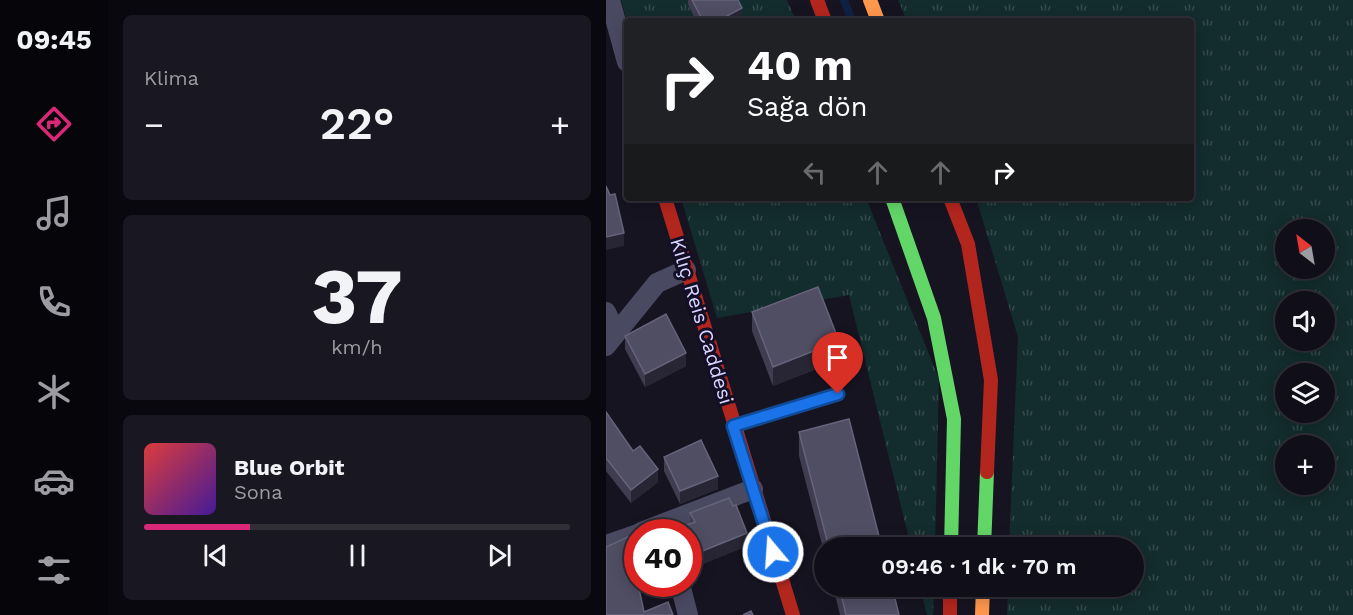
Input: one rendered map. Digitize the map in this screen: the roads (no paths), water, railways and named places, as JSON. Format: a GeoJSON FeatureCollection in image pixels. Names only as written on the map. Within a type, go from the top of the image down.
{"type":"FeatureCollection","features":[{"type":"Feature","properties":{"kind":"main road"},"geometry":{"type":"LineString","coordinates":[[817,0],[824,18]]}},
{"type":"Feature","properties":{"kind":"main road"},"geometry":{"type":"LineString","coordinates":[[870,0],[877,18]]}},
{"type":"Feature","properties":{"kind":"main road","name":"Kılıç Reis Caddesi"},"geometry":{"type":"LineString","coordinates":[[666,201],[733,426],[793,615]]}},
{"type":"Feature","properties":{"kind":"main road"},"geometry":{"type":"LineString","coordinates":[[893,201],[934,318],[954,419],[951,537]]}},
{"type":"Feature","properties":{"kind":"main road"},"geometry":{"type":"LineString","coordinates":[[951,201],[968,244],[991,380],[984,537]]}},
{"type":"Feature","properties":{"kind":"main road"},"geometry":{"type":"LineString","coordinates":[[950,597],[950,615]]}},
{"type":"Feature","properties":{"kind":"main road"},"geometry":{"type":"LineString","coordinates":[[982,615],[983,597]]}},
{"type":"Feature","properties":{"kind":"street"},"geometry":{"type":"LineString","coordinates":[[610,0],[624,51]]}},
{"type":"Feature","properties":{"kind":"street"},"geometry":{"type":"LineString","coordinates":[[611,339],[657,283],[686,270]]}},
{"type":"Feature","properties":{"kind":"street"},"geometry":{"type":"LineString","coordinates":[[606,312],[611,339]]}},
{"type":"Feature","properties":{"kind":"street"},"geometry":{"type":"LineString","coordinates":[[686,519],[753,489]]}},
{"type":"Feature","properties":{"kind":"street"},"geometry":{"type":"LineString","coordinates":[[606,545],[624,538]]}},
{"type":"Feature","properties":{"kind":"street"},"geometry":{"type":"LineString","coordinates":[[683,597],[688,615]]}},
{"type":"Feature","properties":{"kind":"lane"},"geometry":{"type":"LineString","coordinates":[[733,426],[838,394]]}},
{"type":"Feature","properties":{"kind":"waterway"},"geometry":{"type":"LineString","coordinates":[[844,0],[851,18]]}}]}
